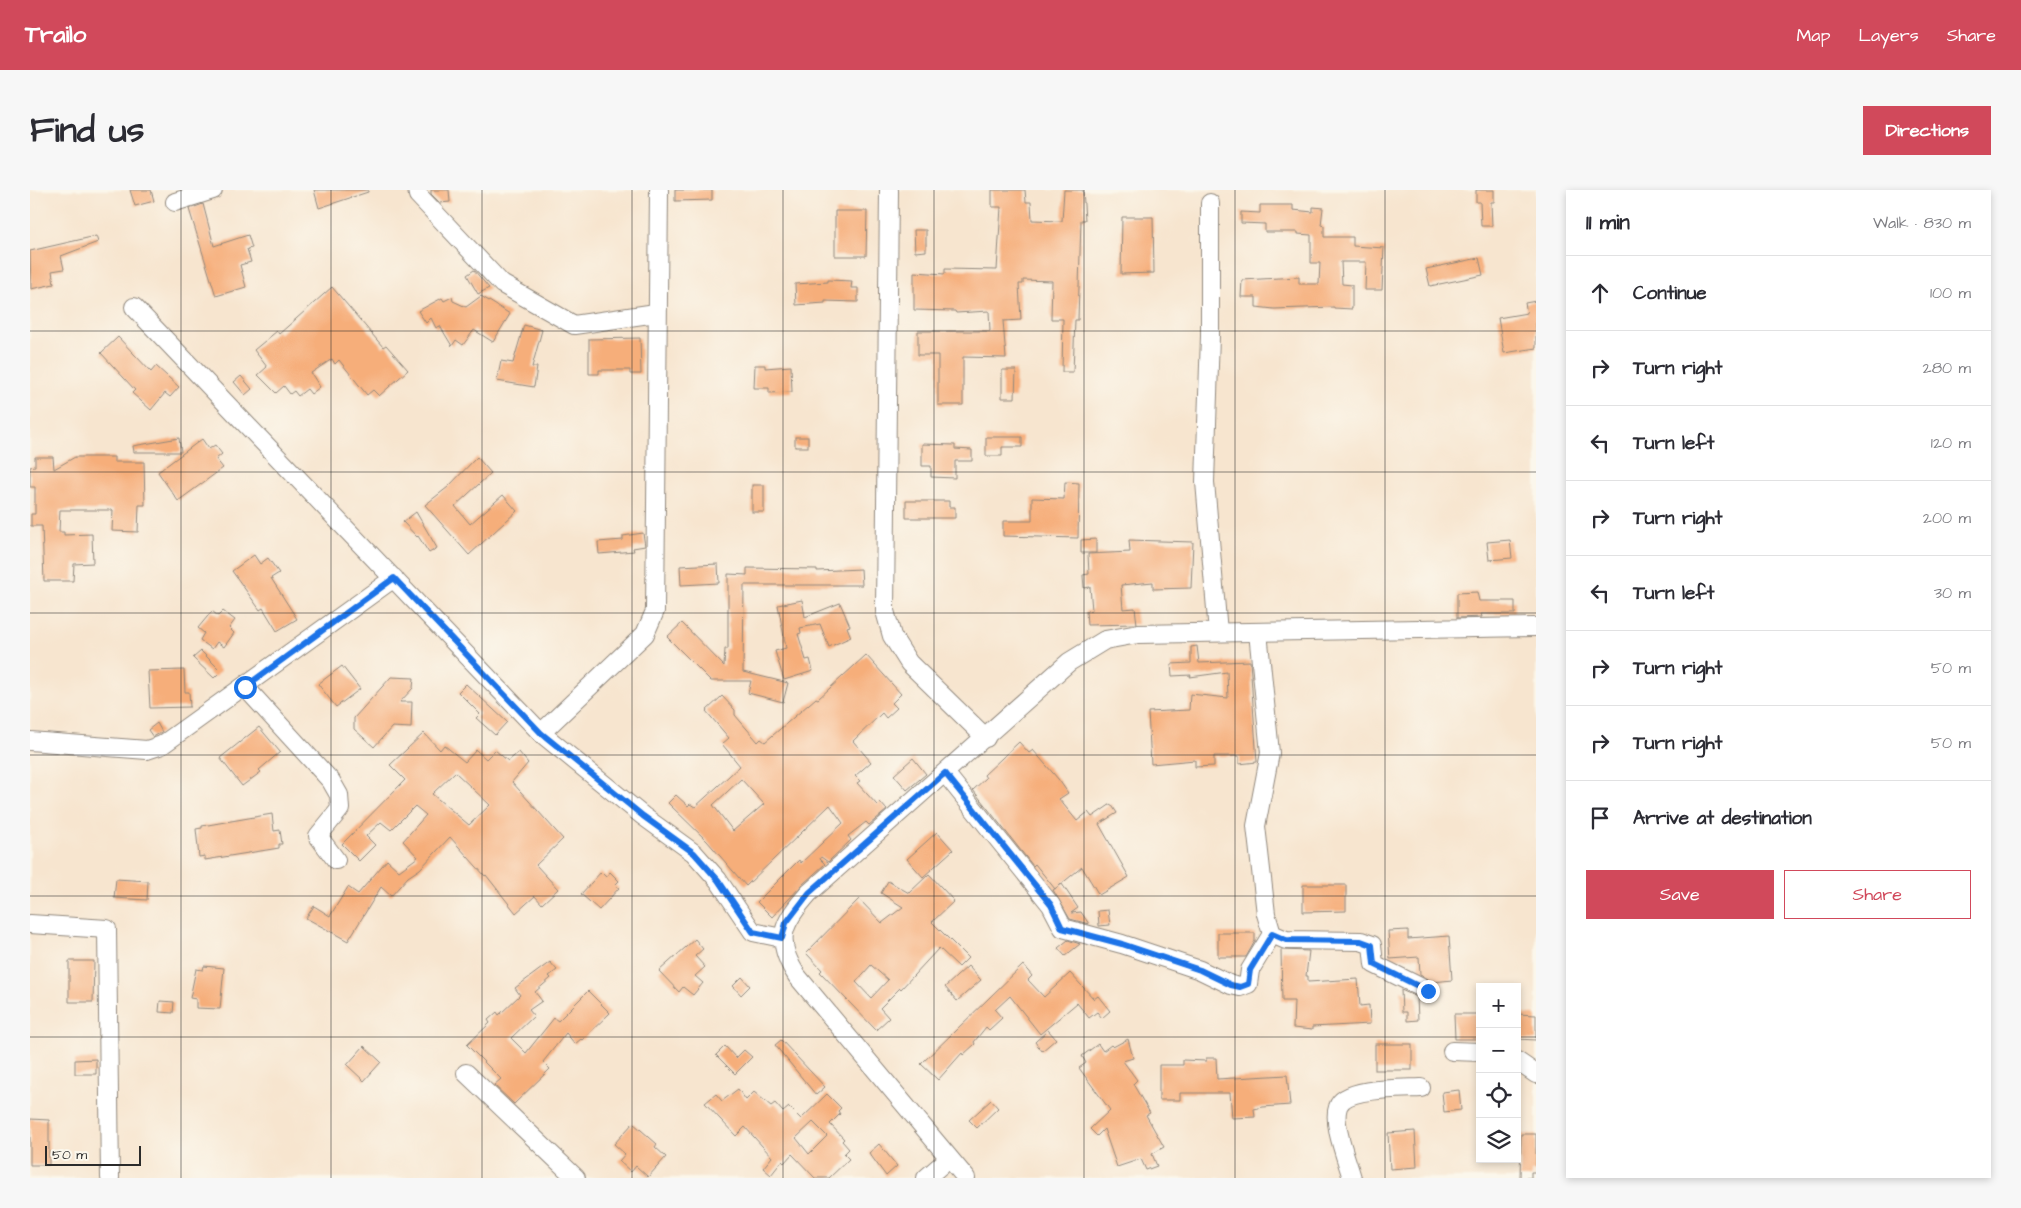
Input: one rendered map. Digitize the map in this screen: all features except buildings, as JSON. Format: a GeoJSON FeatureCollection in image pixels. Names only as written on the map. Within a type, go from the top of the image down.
{"type":"FeatureCollection","features":[{"type":"Feature","properties":{"kind":"street"},"geometry":{"type":"LineString","coordinates":[[175,202],[213,190]]}},
{"type":"Feature","properties":{"kind":"street"},"geometry":{"type":"LineString","coordinates":[[417,190],[418,195],[502,284],[574,325],[656,313]]}},
{"type":"Feature","properties":{"kind":"street"},"geometry":{"type":"LineString","coordinates":[[541,733],[645,634],[655,611],[656,313],[659,190]]}},
{"type":"Feature","properties":{"kind":"street"},"geometry":{"type":"LineString","coordinates":[[889,190],[885,611],[892,636],[909,663],[986,738]]}},
{"type":"Feature","properties":{"kind":"street"},"geometry":{"type":"LineString","coordinates":[[1210,204],[1210,336],[1205,482],[1218,632]]}},
{"type":"Feature","properties":{"kind":"street"},"geometry":{"type":"LineString","coordinates":[[134,307],[541,733],[643,816],[694,853],[718,880],[753,932],[782,938]]}},
{"type":"Feature","properties":{"kind":"street"},"geometry":{"type":"LineString","coordinates":[[30,741],[147,750],[162,745],[394,578]]}},
{"type":"Feature","properties":{"kind":"street"},"geometry":{"type":"LineString","coordinates":[[966,1178],[948,1160],[796,976],[786,959],[782,938],[786,923],[809,893],[986,738],[1069,662],[1105,640],[1138,634],[1536,627]]}},
{"type":"Feature","properties":{"kind":"street"},"geometry":{"type":"LineString","coordinates":[[945,773],[1051,905],[1062,928],[1122,944],[1200,970],[1231,985],[1240,987],[1248,984],[1250,970],[1272,934],[1266,914],[1256,826],[1270,753],[1258,632]]}},
{"type":"Feature","properties":{"kind":"street"},"geometry":{"type":"LineString","coordinates":[[245,687],[331,782],[339,795],[340,809],[318,836],[336,860]]}},
{"type":"Feature","properties":{"kind":"street"},"geometry":{"type":"LineString","coordinates":[[30,924],[107,929],[110,1178]]}},
{"type":"Feature","properties":{"kind":"street"},"geometry":{"type":"LineString","coordinates":[[1272,934],[1286,940],[1361,941],[1372,945],[1374,964],[1428,991]]}},
{"type":"Feature","properties":{"kind":"street"},"geometry":{"type":"LineString","coordinates":[[1452,1051],[1476,1052]]}},
{"type":"Feature","properties":{"kind":"street"},"geometry":{"type":"LineString","coordinates":[[1521,1063],[1536,1074]]}},
{"type":"Feature","properties":{"kind":"street"},"geometry":{"type":"LineString","coordinates":[[466,1073],[576,1178]]}},
{"type":"Feature","properties":{"kind":"street"},"geometry":{"type":"LineString","coordinates":[[1352,1178],[1339,1132],[1338,1105],[1345,1098],[1358,1092],[1421,1088]]}},
{"type":"Feature","properties":{"kind":"street"},"geometry":{"type":"LineString","coordinates":[[926,1178],[948,1160]]}},
{"type":"Feature","properties":{"kind":"route"},"geometry":{"type":"LineString","coordinates":[[245,687],[394,578],[541,733],[643,816],[694,853],[718,880],[753,932],[782,938],[786,923],[796,907],[809,893],[945,773],[1051,905],[1062,928],[1122,944],[1200,970],[1231,985],[1240,987],[1248,984],[1250,970],[1272,934],[1286,940],[1361,941],[1372,945],[1374,964],[1428,991]]}}]}
